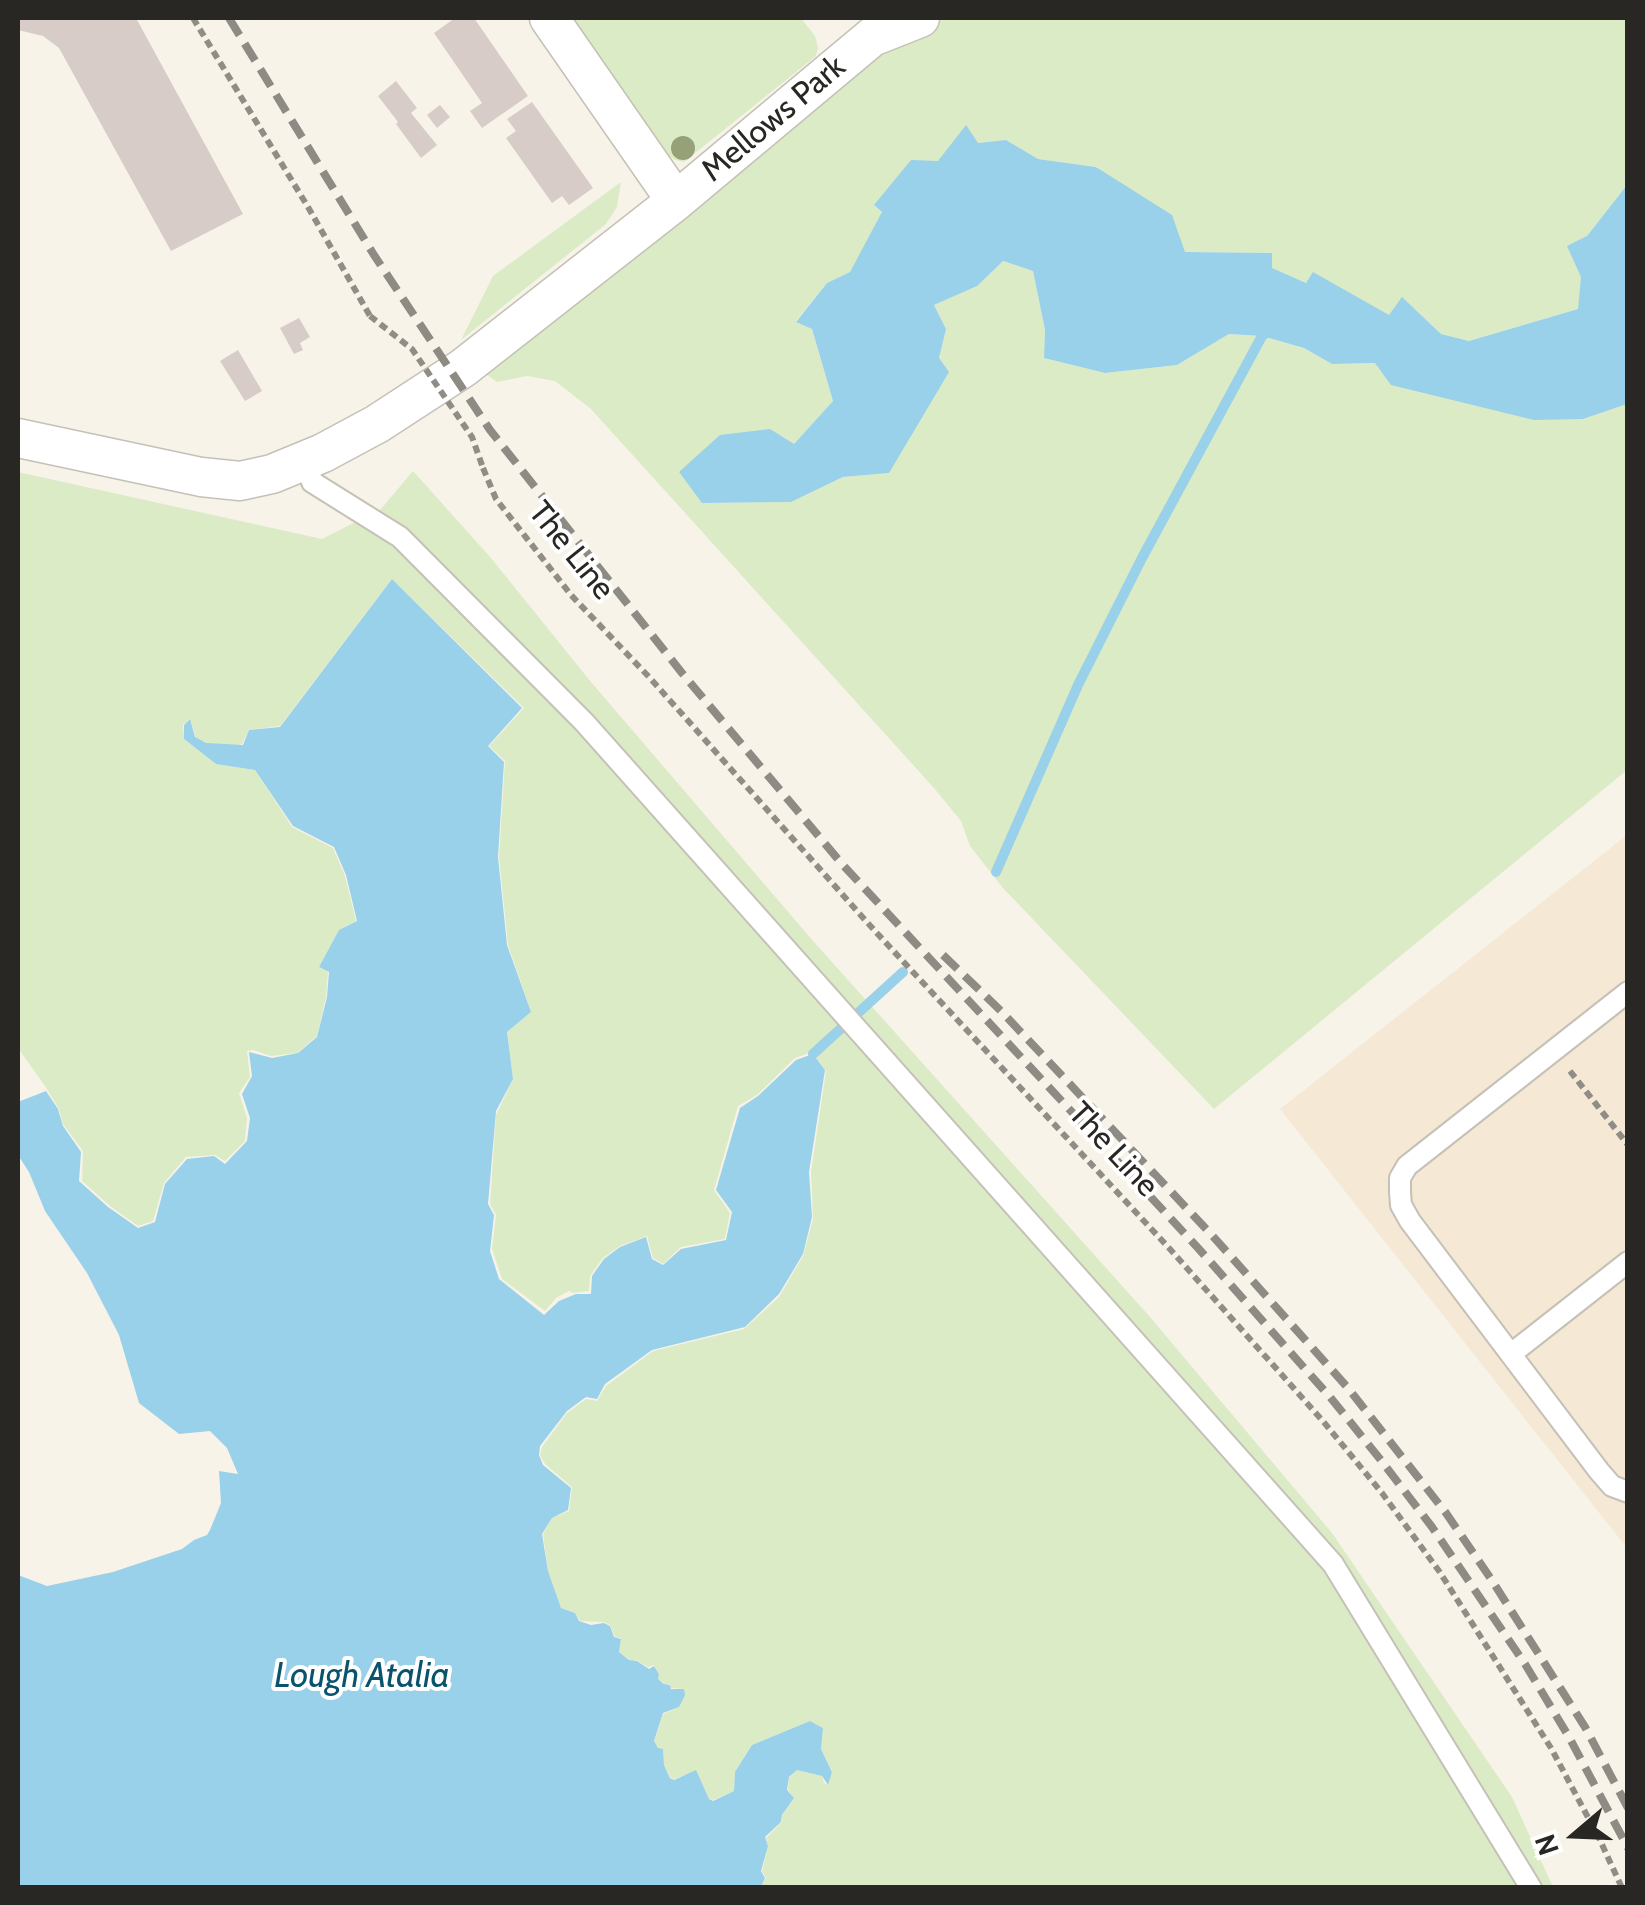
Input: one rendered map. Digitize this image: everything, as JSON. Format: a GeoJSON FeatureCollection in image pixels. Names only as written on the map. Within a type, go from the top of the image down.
{"type":"FeatureCollection","features":[{"type":"Feature","properties":{"kind":"street","name":"Mellows Park"},"geometry":{"type":"LineString","coordinates":[[549,18],[676,201]]}},
{"type":"Feature","properties":{"kind":"street","name":"Mellows Park"},"geometry":{"type":"LineString","coordinates":[[18,438],[240,482],[307,460],[419,398],[538,310],[676,201],[856,27],[920,18]]}},
{"type":"Feature","properties":{"kind":"lane"},"geometry":{"type":"LineString","coordinates":[[307,460],[312,482],[400,536],[571,709],[1333,1564],[1531,1888]]}},
{"type":"Feature","properties":{"kind":"lane"},"geometry":{"type":"LineString","coordinates":[[1628,992],[1407,1166],[1400,1178],[1401,1205],[1410,1221],[1599,1471],[1612,1486],[1628,1492]]}},
{"type":"Feature","properties":{"kind":"lane"},"geometry":{"type":"LineString","coordinates":[[1512,1354],[1628,1262]]}},
{"type":"Feature","properties":{"kind":"path","name":"The Line"},"geometry":{"type":"LineString","coordinates":[[192,18],[370,316],[412,349],[472,437],[496,499],[571,595],[702,735],[874,930],[1170,1248],[1382,1493],[1438,1571],[1541,1732],[1622,1888]]}},
{"type":"Feature","properties":{"kind":"path"},"geometry":{"type":"LineString","coordinates":[[1554,1050],[1628,1145]]}},
{"type":"Feature","properties":{"kind":"shaded area"},"geometry":{"type":"Polygon","coordinates":[[[1627,835],[1627,1548],[1280,1109],[1627,835]]]}},
{"type":"Feature","properties":{"kind":"green space"},"geometry":{"type":"Polygon","coordinates":[[[570,18],[801,18],[818,47],[816,56],[684,162],[665,153],[570,18]]]}},
{"type":"Feature","properties":{"kind":"green space"},"geometry":{"type":"Polygon","coordinates":[[[947,18],[1627,18],[1627,185],[1587,236],[1578,309],[1469,341],[1441,334],[1403,298],[1389,316],[1314,273],[1306,283],[1271,268],[1272,253],[1185,252],[1097,167],[1038,159],[1006,140],[977,143],[938,161],[874,206],[883,212],[850,272],[827,283],[796,321],[812,329],[833,401],[794,444],[679,472],[703,503],[791,502],[843,477],[889,473],[939,358],[946,329],[934,305],[976,286],[1002,261],[1033,271],[1045,330],[1044,358],[1105,373],[1177,365],[1229,334],[1262,336],[1304,348],[1332,364],[1376,363],[1583,419],[1627,404],[1627,770],[1214,1109],[1003,888],[970,846],[961,821],[934,788],[591,409],[555,381],[527,376],[497,382],[486,374],[905,34],[947,18]]]}},
{"type":"Feature","properties":{"kind":"green space"},"geometry":{"type":"Polygon","coordinates":[[[621,182],[617,207],[606,224],[461,340],[493,276],[621,182]]]}},
{"type":"Feature","properties":{"kind":"green space"},"geometry":{"type":"Polygon","coordinates":[[[413,471],[814,942],[1150,1317],[1332,1533],[1512,1797],[1553,1887],[761,1887],[766,1878],[762,1871],[766,1838],[782,1822],[794,1798],[788,1790],[789,1778],[797,1770],[822,1776],[828,1785],[832,1771],[821,1749],[823,1728],[810,1721],[752,1745],[735,1772],[734,1791],[713,1800],[696,1771],[671,1778],[664,1765],[663,1750],[654,1742],[663,1714],[679,1707],[684,1689],[671,1688],[658,1679],[654,1665],[631,1661],[619,1652],[621,1638],[615,1637],[610,1625],[580,1621],[575,1613],[561,1608],[548,1571],[543,1534],[552,1518],[569,1511],[572,1487],[540,1455],[567,1413],[586,1399],[597,1401],[606,1386],[653,1351],[744,1329],[779,1297],[803,1256],[813,1219],[811,1172],[826,1071],[812,1052],[795,1058],[757,1095],[738,1106],[714,1190],[730,1213],[725,1239],[681,1247],[663,1264],[653,1258],[647,1236],[620,1246],[603,1258],[590,1276],[589,1291],[569,1291],[545,1311],[502,1279],[492,1249],[496,1215],[490,1204],[496,1115],[513,1079],[507,1032],[531,1012],[508,945],[499,857],[505,761],[489,746],[524,708],[392,579],[280,726],[249,730],[242,744],[217,749],[196,738],[190,719],[183,725],[184,739],[216,764],[255,770],[292,827],[333,848],[345,876],[356,921],[339,930],[319,967],[328,972],[317,1036],[297,1053],[271,1056],[247,1051],[250,1077],[239,1093],[247,1118],[245,1141],[225,1161],[215,1155],[186,1157],[164,1183],[153,1221],[138,1226],[82,1181],[83,1151],[18,1048],[18,472],[322,539],[381,509],[413,471]]]}},
{"type":"Feature","properties":{"kind":"water"},"geometry":{"type":"Polygon","coordinates":[[[966,125],[978,143],[1006,140],[1038,159],[1096,167],[1172,215],[1185,252],[1272,253],[1272,268],[1306,283],[1313,272],[1389,315],[1402,297],[1441,334],[1469,341],[1578,309],[1581,277],[1567,246],[1587,236],[1627,185],[1627,404],[1583,419],[1534,420],[1391,385],[1375,363],[1332,364],[1304,348],[1262,336],[1229,334],[1177,365],[1105,373],[1044,358],[1045,330],[1033,271],[1003,261],[977,286],[934,305],[946,329],[939,358],[949,372],[889,473],[843,477],[791,502],[702,503],[679,472],[720,435],[770,429],[794,444],[833,401],[812,329],[796,322],[827,283],[850,272],[882,212],[874,205],[911,160],[938,161],[966,125]]]}},
{"type":"Feature","properties":{"kind":"water","name":"Lough Atalia"},"geometry":{"type":"Polygon","coordinates":[[[392,579],[522,708],[488,746],[504,762],[498,857],[507,945],[531,1012],[507,1032],[513,1079],[496,1111],[488,1204],[494,1215],[490,1251],[499,1279],[544,1315],[559,1301],[576,1294],[591,1294],[592,1276],[604,1259],[620,1247],[646,1237],[652,1259],[663,1265],[681,1249],[726,1240],[732,1212],[716,1190],[740,1108],[796,1060],[813,1054],[825,1070],[809,1172],[812,1217],[803,1254],[779,1294],[745,1327],[652,1350],[605,1384],[597,1399],[586,1397],[567,1411],[540,1446],[539,1455],[543,1465],[571,1488],[568,1510],[552,1518],[542,1534],[548,1571],[561,1608],[575,1613],[579,1621],[610,1626],[614,1637],[621,1639],[619,1652],[649,1669],[654,1666],[658,1679],[671,1689],[684,1689],[679,1707],[663,1713],[654,1741],[663,1749],[670,1778],[674,1780],[696,1770],[713,1801],[734,1791],[735,1772],[752,1745],[810,1721],[823,1728],[821,1749],[832,1772],[828,1785],[822,1776],[797,1770],[789,1777],[787,1790],[794,1798],[781,1822],[765,1837],[768,1846],[761,1887],[18,1887],[18,1575],[47,1586],[113,1572],[182,1549],[210,1530],[221,1503],[219,1471],[238,1474],[227,1448],[210,1431],[179,1434],[139,1403],[119,1335],[87,1273],[45,1211],[18,1155],[18,1102],[46,1091],[81,1152],[79,1181],[138,1228],[155,1222],[165,1184],[187,1159],[214,1156],[225,1164],[247,1141],[250,1118],[242,1094],[252,1076],[249,1052],[272,1058],[298,1053],[317,1037],[329,972],[319,967],[339,930],[357,921],[346,875],[334,847],[293,826],[255,770],[216,764],[184,739],[184,725],[190,719],[195,737],[206,743],[243,745],[249,730],[280,727],[392,579]]]}},
{"type":"Feature","properties":{"kind":"building"},"geometry":{"type":"Polygon","coordinates":[[[18,18],[136,18],[243,214],[171,251],[59,48],[43,36],[18,30],[18,18]]]}},
{"type":"Feature","properties":{"kind":"building"},"geometry":{"type":"Polygon","coordinates":[[[455,18],[474,18],[528,96],[482,128],[470,111],[482,103],[434,33],[455,18]]]}},
{"type":"Feature","properties":{"kind":"building"},"geometry":{"type":"Polygon","coordinates":[[[396,81],[417,108],[411,113],[437,145],[421,158],[378,96],[396,81]]]}},
{"type":"Feature","properties":{"kind":"building"},"geometry":{"type":"Polygon","coordinates":[[[532,102],[593,188],[569,205],[562,196],[552,203],[506,138],[516,131],[507,119],[532,102]]]}},
{"type":"Feature","properties":{"kind":"building"},"geometry":{"type":"Polygon","coordinates":[[[440,105],[450,117],[437,128],[427,115],[440,105]]]}},
{"type":"Feature","properties":{"kind":"building"},"geometry":{"type":"Polygon","coordinates":[[[299,318],[310,337],[300,343],[303,350],[294,354],[280,328],[299,318]]]}},
{"type":"Feature","properties":{"kind":"building"},"geometry":{"type":"Polygon","coordinates":[[[238,350],[262,391],[245,401],[220,361],[238,350]]]}},
{"type":"Feature","properties":{"kind":"waterway"},"geometry":{"type":"LineString","coordinates":[[996,872],[1078,685],[1142,558],[1262,336],[1270,330]]}},
{"type":"Feature","properties":{"kind":"waterway"},"geometry":{"type":"LineString","coordinates":[[813,1054],[903,972]]}},
{"type":"Feature","properties":{"kind":"railway"},"geometry":{"type":"LineString","coordinates":[[229,18],[374,255],[490,430],[682,673],[842,864],[1198,1248],[1380,1459],[1432,1527],[1525,1664],[1628,1848]]}},
{"type":"Feature","properties":{"kind":"railway"},"geometry":{"type":"LineString","coordinates":[[943,955],[1001,1011],[1210,1233],[1348,1388],[1446,1513],[1491,1579],[1585,1727],[1628,1808]]}}]}
